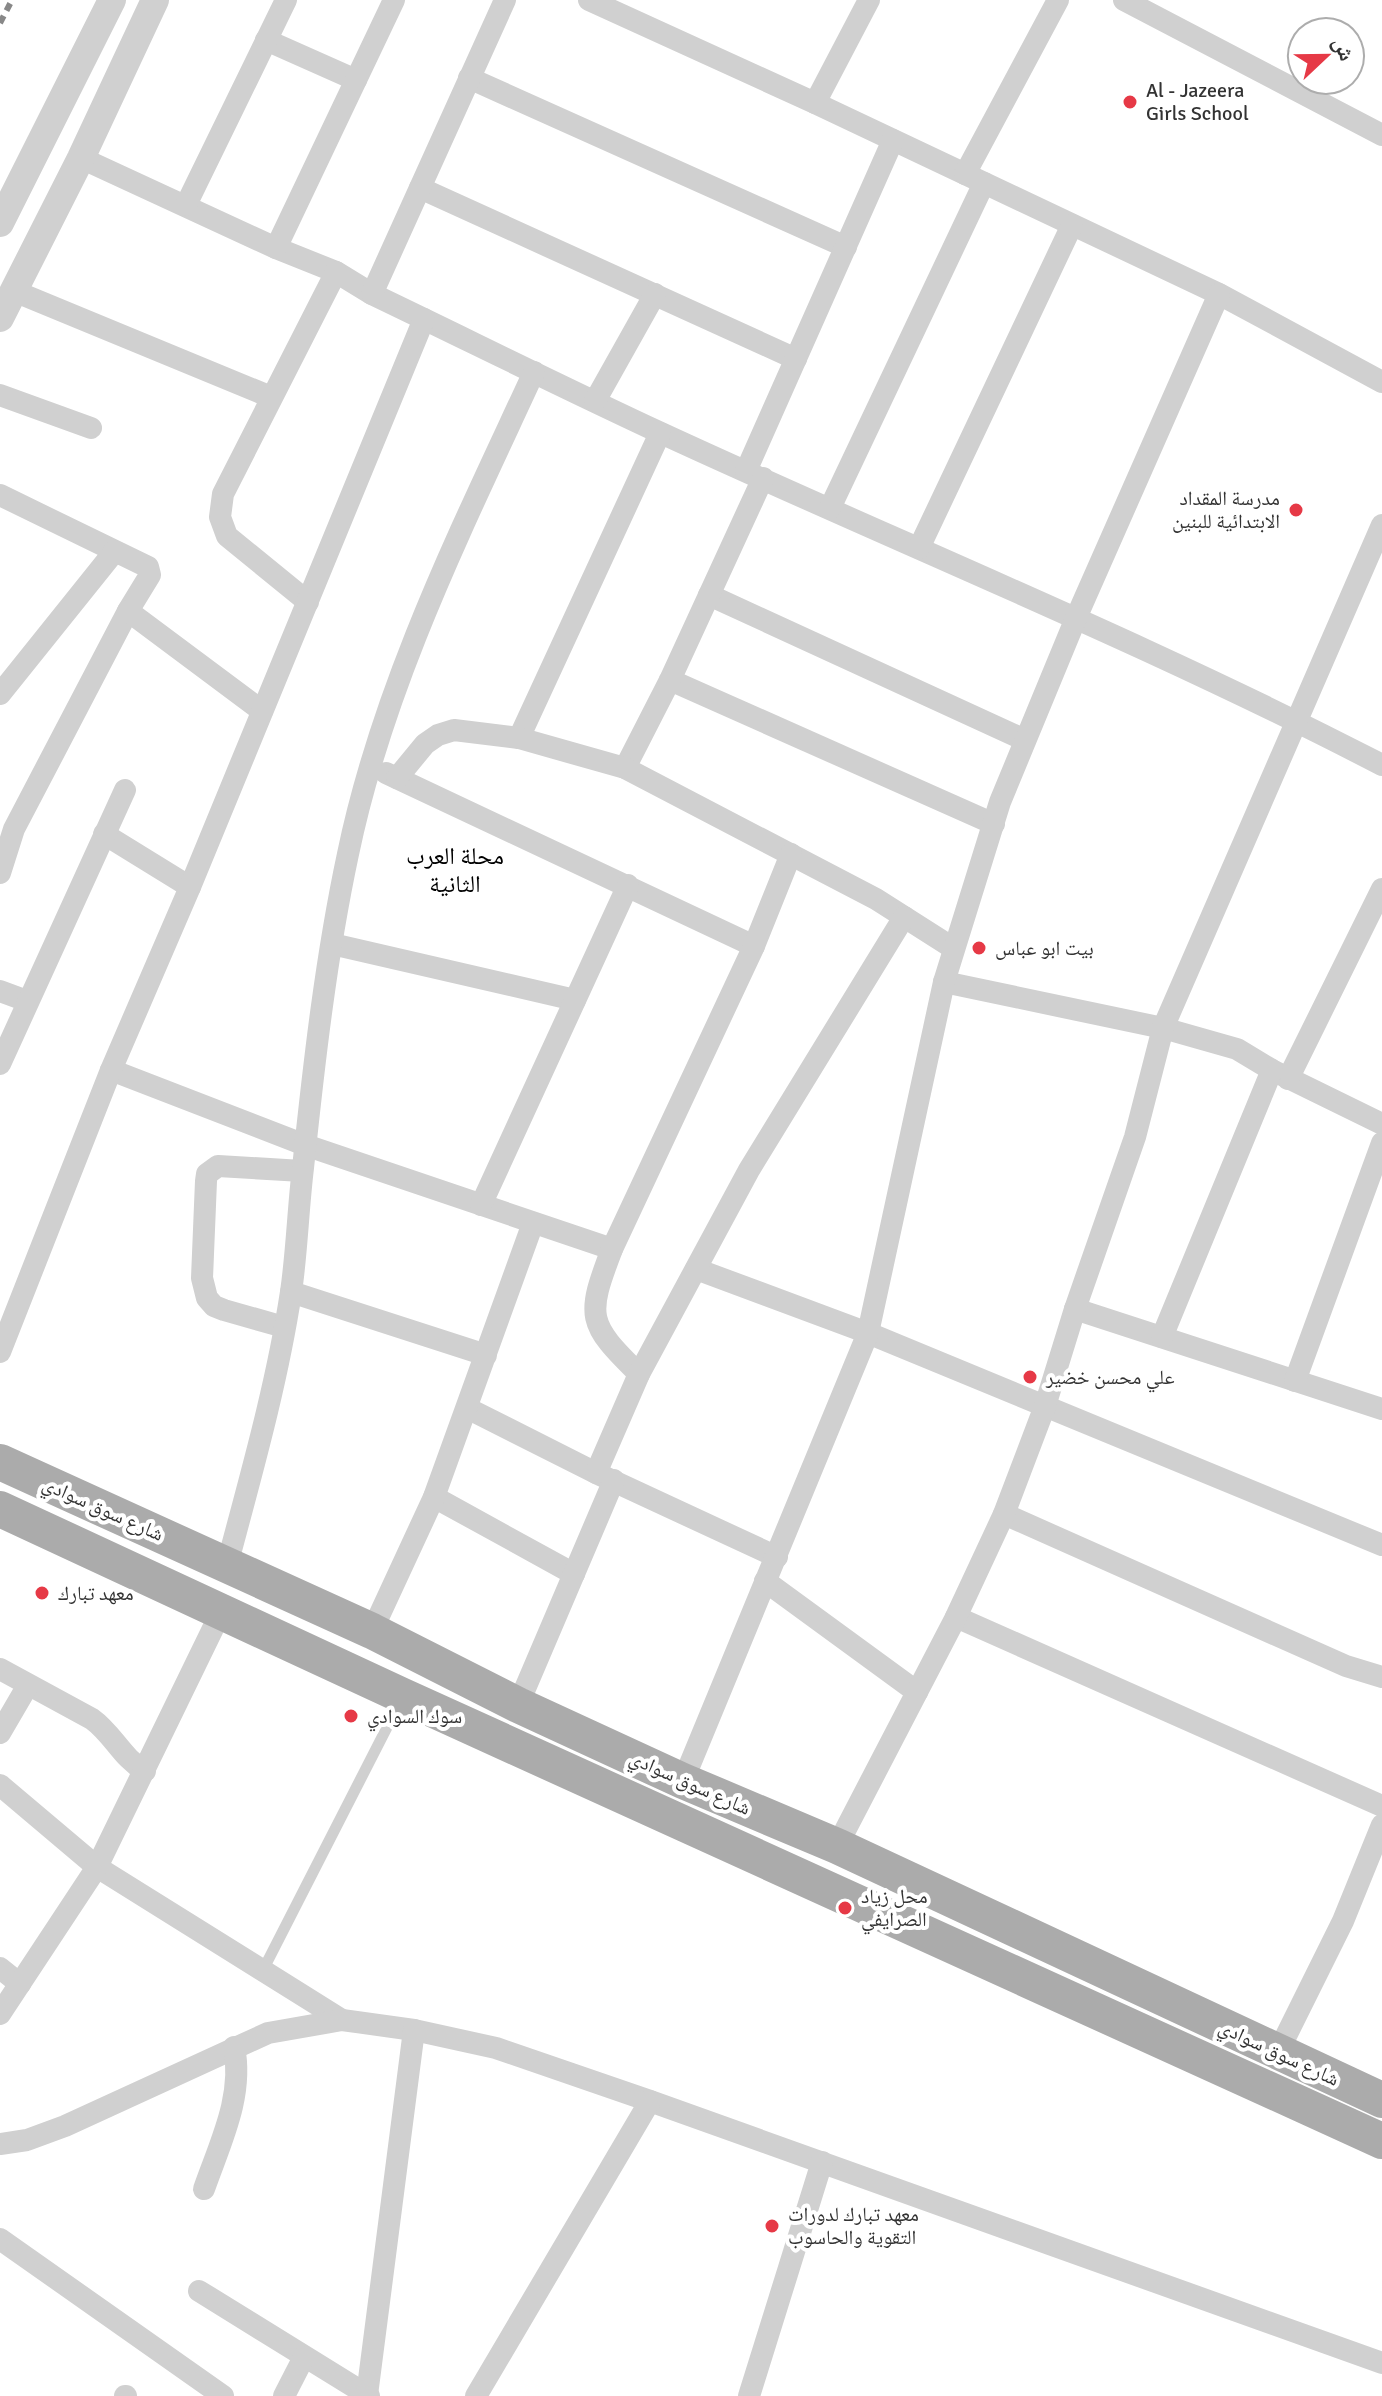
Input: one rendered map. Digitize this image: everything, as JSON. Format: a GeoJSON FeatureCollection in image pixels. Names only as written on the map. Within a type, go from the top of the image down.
{"type":"FeatureCollection","features":[{"type":"Feature","properties":{"kind":"main road","name":"شارع سوق سوادي"},"geometry":{"type":"LineString","coordinates":[[0,1462],[372,1631],[518,1705],[683,1781],[837,1846],[1382,2100]]}},
{"type":"Feature","properties":{"kind":"main road","name":"شارع سوق سوادي"},"geometry":{"type":"LineString","coordinates":[[0,1509],[403,1696],[1382,2141]]}},
{"type":"Feature","properties":{"kind":"main road"},"geometry":{"type":"LineString","coordinates":[[403,1696],[424,1656]]}},
{"type":"Feature","properties":{"kind":"street"},"geometry":{"type":"LineString","coordinates":[[0,223],[112,0]]}},
{"type":"Feature","properties":{"kind":"street"},"geometry":{"type":"LineString","coordinates":[[0,318],[81,158],[155,0]]}},
{"type":"Feature","properties":{"kind":"street"},"geometry":{"type":"LineString","coordinates":[[186,205],[286,0]]}},
{"type":"Feature","properties":{"kind":"street"},"geometry":{"type":"LineString","coordinates":[[276,248],[394,0]]}},
{"type":"Feature","properties":{"kind":"street"},"geometry":{"type":"LineString","coordinates":[[372,294],[505,0]]}},
{"type":"Feature","properties":{"kind":"street"},"geometry":{"type":"LineString","coordinates":[[589,0],[1219,294],[1382,382]]}},
{"type":"Feature","properties":{"kind":"street"},"geometry":{"type":"LineString","coordinates":[[830,508],[975,179],[1058,0]]}},
{"type":"Feature","properties":{"kind":"street"},"geometry":{"type":"LineString","coordinates":[[1124,0],[1382,135]]}},
{"type":"Feature","properties":{"kind":"street"},"geometry":{"type":"LineString","coordinates":[[815,103],[866,1]]}},
{"type":"Feature","properties":{"kind":"street"},"geometry":{"type":"LineString","coordinates":[[266,40],[356,80]]}},
{"type":"Feature","properties":{"kind":"street"},"geometry":{"type":"LineString","coordinates":[[469,78],[846,247]]}},
{"type":"Feature","properties":{"kind":"street"},"geometry":{"type":"LineString","coordinates":[[625,768],[709,595],[796,359],[893,140]]}},
{"type":"Feature","properties":{"kind":"street"},"geometry":{"type":"LineString","coordinates":[[81,158],[276,248],[336,272],[372,294],[660,433],[1076,618],[1295,720],[1382,765]]}},
{"type":"Feature","properties":{"kind":"street"},"geometry":{"type":"LineString","coordinates":[[420,188],[796,359]]}},
{"type":"Feature","properties":{"kind":"street"},"geometry":{"type":"LineString","coordinates":[[919,548],[1072,225]]}},
{"type":"Feature","properties":{"kind":"street"},"geometry":{"type":"LineString","coordinates":[[308,602],[227,536],[220,517],[223,494],[336,272]]}},
{"type":"Feature","properties":{"kind":"street"},"geometry":{"type":"LineString","coordinates":[[14,291],[271,397]]}},
{"type":"Feature","properties":{"kind":"street"},"geometry":{"type":"LineString","coordinates":[[595,401],[655,294]]}},
{"type":"Feature","properties":{"kind":"street"},"geometry":{"type":"LineString","coordinates":[[683,1781],[868,1333],[944,982],[994,824],[1076,618],[1219,294]]}},
{"type":"Feature","properties":{"kind":"street"},"geometry":{"type":"LineString","coordinates":[[0,1352],[111,1070],[190,887],[424,319]]}},
{"type":"Feature","properties":{"kind":"street"},"geometry":{"type":"LineString","coordinates":[[227,1565],[266,1418],[291,1292],[317,1038],[348,852],[370,765],[418,629],[534,372]]}},
{"type":"Feature","properties":{"kind":"street"},"geometry":{"type":"LineString","coordinates":[[0,395],[91,428]]}},
{"type":"Feature","properties":{"kind":"street"},"geometry":{"type":"LineString","coordinates":[[519,738],[660,433]]}},
{"type":"Feature","properties":{"kind":"street"},"geometry":{"type":"LineString","coordinates":[[0,495],[148,567],[150,575],[7,826],[0,873]]}},
{"type":"Feature","properties":{"kind":"street"},"geometry":{"type":"LineString","coordinates":[[837,1846],[956,1617],[1004,1514],[1045,1406],[1135,1137],[1163,1028],[1382,525]]}},
{"type":"Feature","properties":{"kind":"street"},"geometry":{"type":"LineString","coordinates":[[0,694],[114,552]]}},
{"type":"Feature","properties":{"kind":"street"},"geometry":{"type":"LineString","coordinates":[[709,595],[1025,740]]}},
{"type":"Feature","properties":{"kind":"street"},"geometry":{"type":"LineString","coordinates":[[128,611],[262,711]]}},
{"type":"Feature","properties":{"kind":"street"},"geometry":{"type":"LineString","coordinates":[[670,680],[994,824]]}},
{"type":"Feature","properties":{"kind":"street"},"geometry":{"type":"LineString","coordinates":[[397,778],[425,744],[438,735],[454,730],[519,738],[625,768],[876,899],[953,948]]}},
{"type":"Feature","properties":{"kind":"street"},"geometry":{"type":"LineString","coordinates":[[370,765],[754,946]]}},
{"type":"Feature","properties":{"kind":"street"},"geometry":{"type":"LineString","coordinates":[[0,1064],[125,790]]}},
{"type":"Feature","properties":{"kind":"street"},"geometry":{"type":"LineString","coordinates":[[104,834],[190,887]]}},
{"type":"Feature","properties":{"kind":"street"},"geometry":{"type":"LineString","coordinates":[[639,1374],[602,1336],[595,1321],[595,1296],[612,1249],[754,946],[791,854]]}},
{"type":"Feature","properties":{"kind":"street"},"geometry":{"type":"LineString","coordinates":[[481,1205],[628,885]]}},
{"type":"Feature","properties":{"kind":"street"},"geometry":{"type":"LineString","coordinates":[[1162,1337],[1280,1074],[1382,889]]}},
{"type":"Feature","properties":{"kind":"street"},"geometry":{"type":"LineString","coordinates":[[518,1705],[574,1574],[639,1374],[749,1170],[904,917]]}},
{"type":"Feature","properties":{"kind":"street"},"geometry":{"type":"LineString","coordinates":[[332,944],[575,1000]]}},
{"type":"Feature","properties":{"kind":"street"},"geometry":{"type":"LineString","coordinates":[[944,982],[1163,1028],[1237,1049],[1280,1074],[1382,1124]]}},
{"type":"Feature","properties":{"kind":"street"},"geometry":{"type":"LineString","coordinates":[[0,991],[27,1001]]}},
{"type":"Feature","properties":{"kind":"street"},"geometry":{"type":"LineString","coordinates":[[111,1070],[305,1145],[612,1249]]}},
{"type":"Feature","properties":{"kind":"street"},"geometry":{"type":"LineString","coordinates":[[1295,1381],[1382,1143]]}},
{"type":"Feature","properties":{"kind":"street"},"geometry":{"type":"LineString","coordinates":[[284,1327],[224,1310],[214,1306],[207,1298],[202,1278],[206,1181],[207,1174],[218,1166],[302,1171]]}},
{"type":"Feature","properties":{"kind":"street"},"geometry":{"type":"LineString","coordinates":[[372,1631],[434,1497],[533,1223]]}},
{"type":"Feature","properties":{"kind":"street"},"geometry":{"type":"LineString","coordinates":[[696,1269],[868,1333],[1382,1545]]}},
{"type":"Feature","properties":{"kind":"street"},"geometry":{"type":"LineString","coordinates":[[291,1292],[486,1355]]}},
{"type":"Feature","properties":{"kind":"street"},"geometry":{"type":"LineString","coordinates":[[1075,1309],[1382,1409]]}},
{"type":"Feature","properties":{"kind":"street"},"geometry":{"type":"LineString","coordinates":[[467,1408],[777,1557]]}},
{"type":"Feature","properties":{"kind":"street"},"geometry":{"type":"LineString","coordinates":[[434,1497],[574,1574]]}},
{"type":"Feature","properties":{"kind":"street"},"geometry":{"type":"LineString","coordinates":[[1004,1514],[1346,1666],[1382,1677]]}},
{"type":"Feature","properties":{"kind":"street"},"geometry":{"type":"LineString","coordinates":[[765,1581],[917,1692]]}},
{"type":"Feature","properties":{"kind":"street"},"geometry":{"type":"LineString","coordinates":[[0,2014],[97,1867],[221,1612]]}},
{"type":"Feature","properties":{"kind":"street"},"geometry":{"type":"LineString","coordinates":[[956,1617],[1382,1806]]}},
{"type":"Feature","properties":{"kind":"street"},"geometry":{"type":"LineString","coordinates":[[0,1669],[102,1726],[128,1759],[145,1771]]}},
{"type":"Feature","properties":{"kind":"street"},"geometry":{"type":"LineString","coordinates":[[0,1733],[28,1685]]}},
{"type":"Feature","properties":{"kind":"street"},"geometry":{"type":"LineString","coordinates":[[0,1785],[97,1867],[342,2020]]}},
{"type":"Feature","properties":{"kind":"street"},"geometry":{"type":"LineString","coordinates":[[1278,2052],[1343,1921],[1382,1825]]}},
{"type":"Feature","properties":{"kind":"street"},"geometry":{"type":"LineString","coordinates":[[0,1968],[20,1984]]}},
{"type":"Feature","properties":{"kind":"street"},"geometry":{"type":"LineString","coordinates":[[0,2144],[27,2140],[65,2126],[268,2033],[342,2020],[414,2030],[496,2048],[1382,2363]]}},
{"type":"Feature","properties":{"kind":"street"},"geometry":{"type":"LineString","coordinates":[[199,2291],[368,2395],[414,2030]]}},
{"type":"Feature","properties":{"kind":"street"},"geometry":{"type":"LineString","coordinates":[[204,2189],[236,2092],[238,2077],[234,2047]]}},
{"type":"Feature","properties":{"kind":"street"},"geometry":{"type":"LineString","coordinates":[[476,2396],[650,2101]]}},
{"type":"Feature","properties":{"kind":"street"},"geometry":{"type":"LineString","coordinates":[[749,2396],[822,2162]]}},
{"type":"Feature","properties":{"kind":"street"},"geometry":{"type":"LineString","coordinates":[[0,2239],[223,2396]]}},
{"type":"Feature","properties":{"kind":"street"},"geometry":{"type":"LineString","coordinates":[[284,2396],[304,2357]]}},
{"type":"Feature","properties":{"kind":"lane"},"geometry":{"type":"LineString","coordinates":[[262,1972],[403,1696]]}},
{"type":"Feature","properties":{"kind":"railway"},"geometry":{"type":"LineString","coordinates":[[0,23],[12,0]]}},
{"type":"Feature","properties":{"kind":"place","name":"Al - Jazeera Girls School"},"geometry":{"type":"Point","coordinates":[1130,102]}},
{"type":"Feature","properties":{"kind":"place","name":"مدرسة المقداد الابتدائية للبنين"},"geometry":{"type":"Point","coordinates":[1296,510]}},
{"type":"Feature","properties":{"kind":"place","name":"بيت ابو عباس"},"geometry":{"type":"Point","coordinates":[979,948]}},
{"type":"Feature","properties":{"kind":"place","name":"علي محسن خضير"},"geometry":{"type":"Point","coordinates":[1030,1377]}},
{"type":"Feature","properties":{"kind":"place","name":"معهد تبارك"},"geometry":{"type":"Point","coordinates":[42,1593]}},
{"type":"Feature","properties":{"kind":"place","name":"سوك السوادي"},"geometry":{"type":"Point","coordinates":[351,1716]}},
{"type":"Feature","properties":{"kind":"place","name":"محل زياد الصرايفي"},"geometry":{"type":"Point","coordinates":[845,1908]}},
{"type":"Feature","properties":{"kind":"place","name":"معهد تبارك لدورات التقوية والحاسوب"},"geometry":{"type":"Point","coordinates":[772,2226]}},
{"type":"Feature","properties":{"kind":"district","name":"محلة العرب الثانية"},"geometry":{"type":"Point","coordinates":[455,870]}}]}
